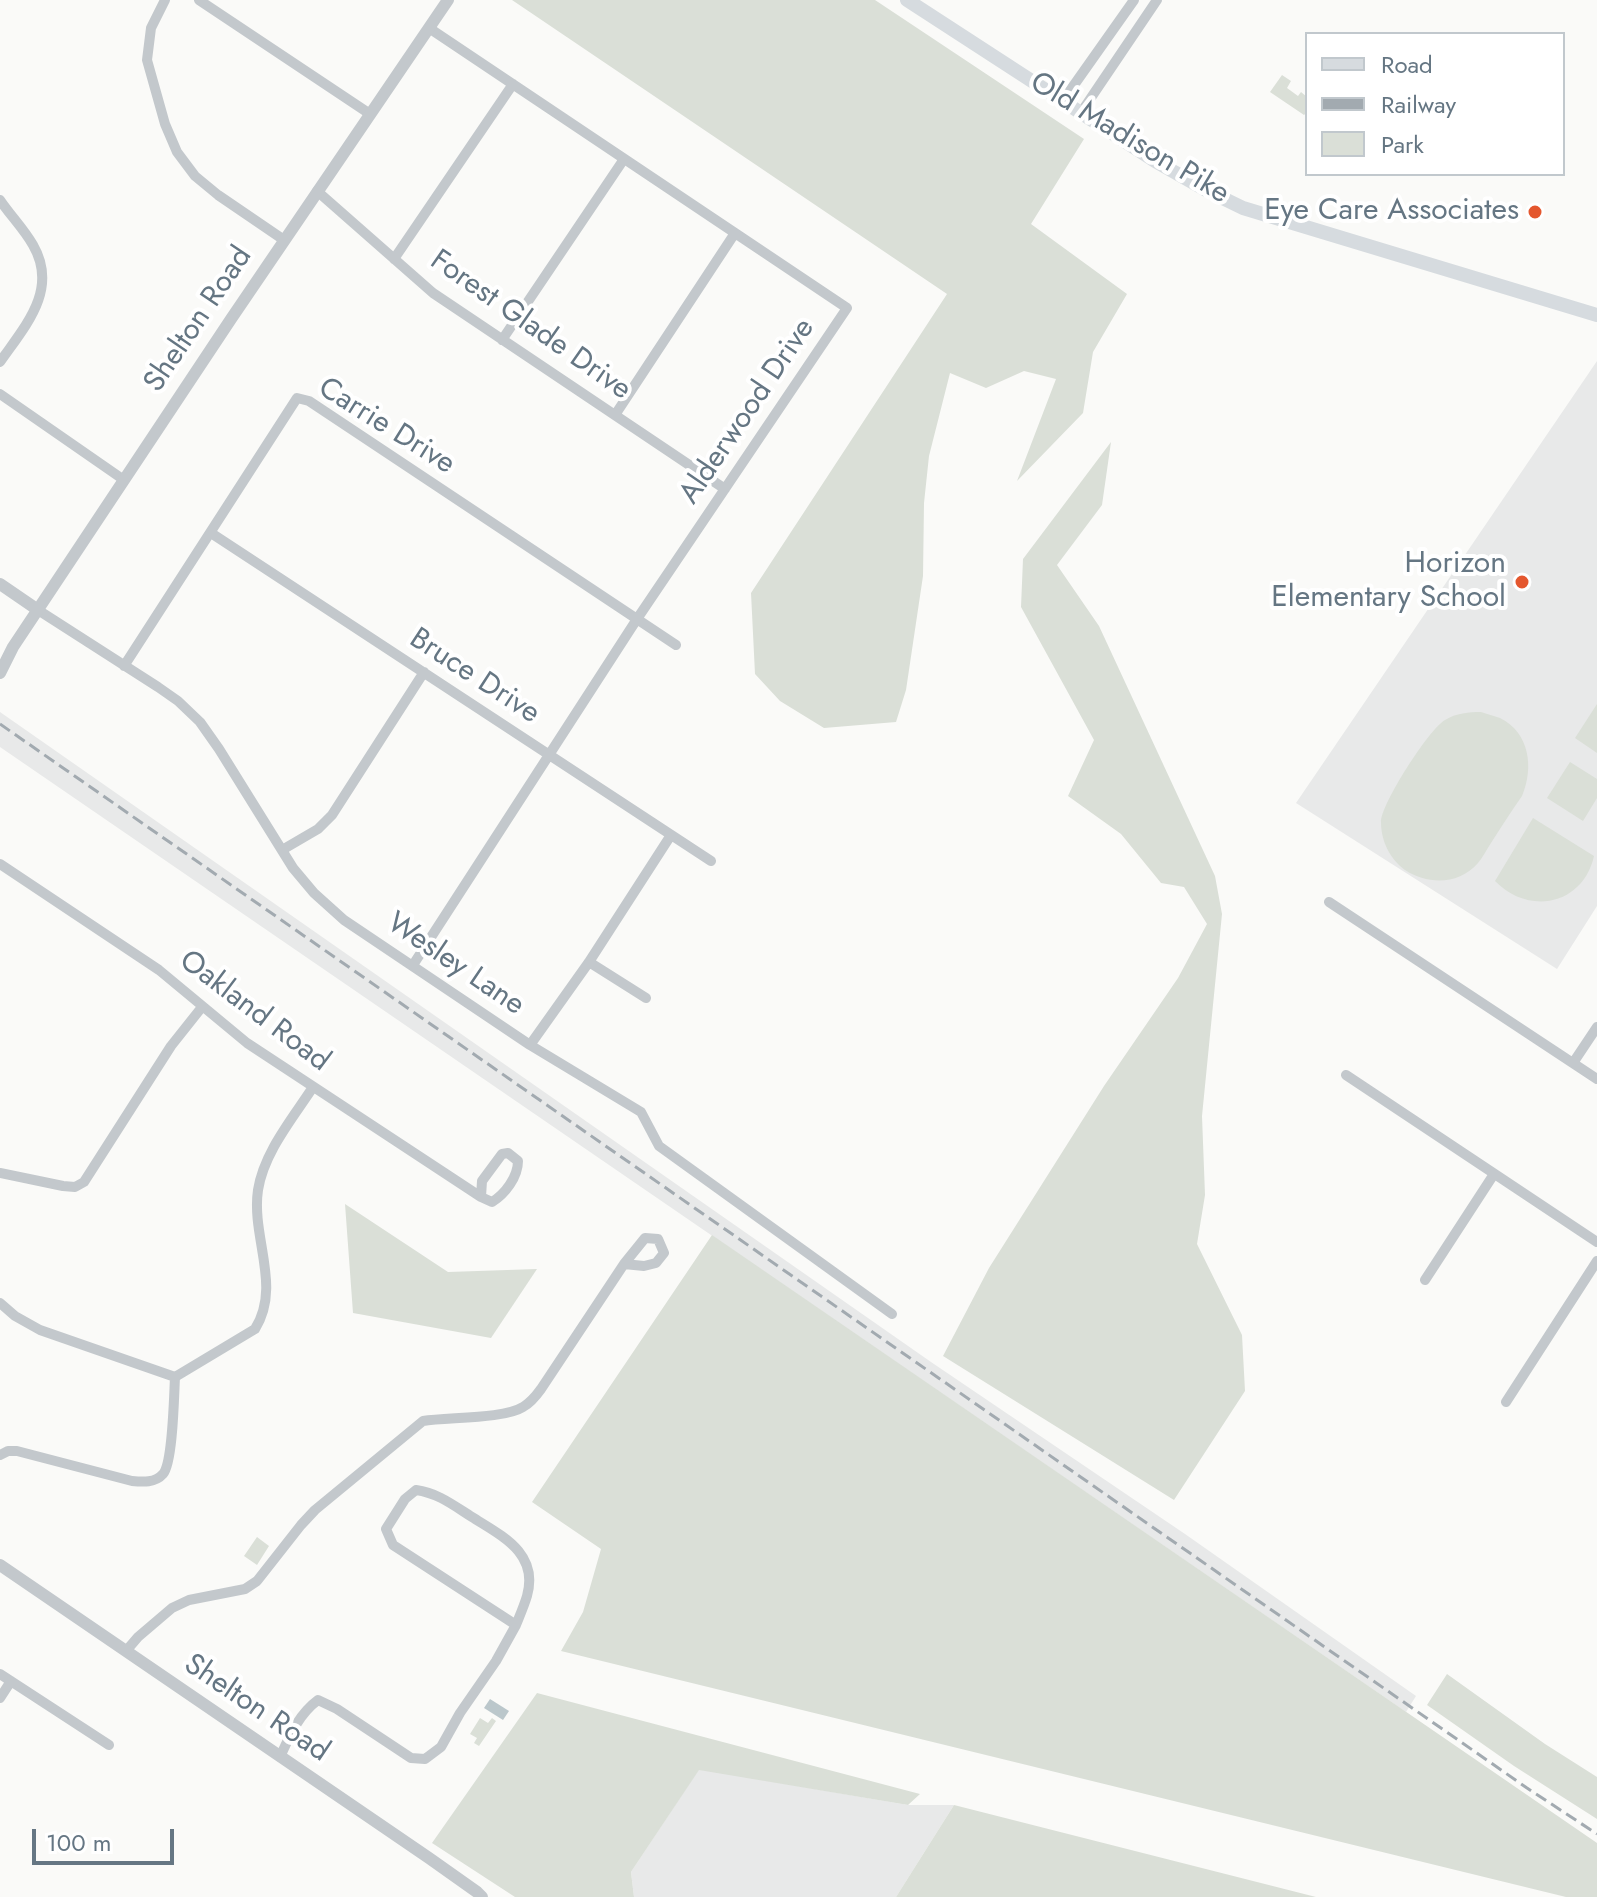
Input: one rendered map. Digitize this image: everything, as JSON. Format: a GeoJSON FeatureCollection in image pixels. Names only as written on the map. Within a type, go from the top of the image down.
{"type":"FeatureCollection","features":[{"type":"Feature","properties":{"kind":"main road","name":"Old Madison Pike"},"geometry":{"type":"LineString","coordinates":[[907,0],[1155,161],[1243,208],[1597,315]]}},
{"type":"Feature","properties":{"kind":"street"},"geometry":{"type":"LineString","coordinates":[[165,0],[151,28],[147,60],[165,124],[177,152],[195,176],[218,195],[284,240]]}},
{"type":"Feature","properties":{"kind":"street"},"geometry":{"type":"LineString","coordinates":[[199,0],[370,114]]}},
{"type":"Feature","properties":{"kind":"street","name":"Shelton Road"},"geometry":{"type":"LineString","coordinates":[[0,673],[13,647],[124,480],[448,0]]}},
{"type":"Feature","properties":{"kind":"street"},"geometry":{"type":"LineString","coordinates":[[1080,114],[1157,0]]}},
{"type":"Feature","properties":{"kind":"street"},"geometry":{"type":"LineString","coordinates":[[1062,102],[1131,4],[1142,22]]}},
{"type":"Feature","properties":{"kind":"street","name":"Alderwood Drive"},"geometry":{"type":"LineString","coordinates":[[413,965],[637,619],[847,308],[429,28]]}},
{"type":"Feature","properties":{"kind":"street"},"geometry":{"type":"LineString","coordinates":[[394,259],[513,84]]}},
{"type":"Feature","properties":{"kind":"street"},"geometry":{"type":"LineString","coordinates":[[502,340],[624,159]]}},
{"type":"Feature","properties":{"kind":"street","name":"Forest Glade Drive"},"geometry":{"type":"LineString","coordinates":[[317,191],[433,293],[725,489]]}},
{"type":"Feature","properties":{"kind":"street"},"geometry":{"type":"LineString","coordinates":[[0,200],[32,244],[44,276],[36,307],[0,362]]}},
{"type":"Feature","properties":{"kind":"street"},"geometry":{"type":"LineString","coordinates":[[615,415],[735,233]]}},
{"type":"Feature","properties":{"kind":"street"},"geometry":{"type":"LineString","coordinates":[[0,394],[124,480]]}},
{"type":"Feature","properties":{"kind":"street","name":"Carrie Drive"},"geometry":{"type":"LineString","coordinates":[[124,666],[297,398],[309,401],[676,645]]}},
{"type":"Feature","properties":{"kind":"street","name":"Bruce Drive"},"geometry":{"type":"LineString","coordinates":[[211,533],[711,861]]}},
{"type":"Feature","properties":{"kind":"street"},"geometry":{"type":"LineString","coordinates":[[0,584],[38,610]]}},
{"type":"Feature","properties":{"kind":"street","name":"Wesley Lane"},"geometry":{"type":"LineString","coordinates":[[38,610],[178,701],[200,722],[293,868],[314,893],[344,920],[530,1045],[641,1112],[659,1146],[892,1314]]}},
{"type":"Feature","properties":{"kind":"street"},"geometry":{"type":"LineString","coordinates":[[282,850],[318,829],[332,815],[424,672]]}},
{"type":"Feature","properties":{"kind":"street"},"geometry":{"type":"LineString","coordinates":[[530,1045],[589,962],[671,835]]}},
{"type":"Feature","properties":{"kind":"street","name":"Oakland Road"},"geometry":{"type":"LineString","coordinates":[[0,864],[159,970],[247,1043],[481,1197]]}},
{"type":"Feature","properties":{"kind":"street"},"geometry":{"type":"LineString","coordinates":[[1329,902],[1597,1079]]}},
{"type":"Feature","properties":{"kind":"street"},"geometry":{"type":"LineString","coordinates":[[589,962],[646,998]]}},
{"type":"Feature","properties":{"kind":"street"},"geometry":{"type":"LineString","coordinates":[[0,1173],[63,1186],[75,1187],[84,1182],[171,1046],[202,1007]]}},
{"type":"Feature","properties":{"kind":"street"},"geometry":{"type":"LineString","coordinates":[[1573,1063],[1597,1027]]}},
{"type":"Feature","properties":{"kind":"street"},"geometry":{"type":"LineString","coordinates":[[1346,1075],[1597,1242]]}},
{"type":"Feature","properties":{"kind":"street"},"geometry":{"type":"LineString","coordinates":[[175,1377],[255,1329],[262,1317],[267,1283],[258,1219],[258,1190],[267,1160],[313,1087]]}},
{"type":"Feature","properties":{"kind":"street"},"geometry":{"type":"LineString","coordinates":[[502,1154],[512,1155],[518,1161],[518,1169],[501,1197],[492,1202],[481,1197],[482,1181],[490,1169],[502,1154]]}},
{"type":"Feature","properties":{"kind":"street"},"geometry":{"type":"LineString","coordinates":[[1425,1280],[1494,1174]]}},
{"type":"Feature","properties":{"kind":"street"},"geometry":{"type":"LineString","coordinates":[[1506,1402],[1597,1261]]}},
{"type":"Feature","properties":{"kind":"street"},"geometry":{"type":"LineString","coordinates":[[126,1651],[172,1608],[189,1600],[245,1589],[257,1581],[315,1510],[423,1421],[511,1413],[527,1406],[624,1264]]}},
{"type":"Feature","properties":{"kind":"street"},"geometry":{"type":"LineString","coordinates":[[0,1303],[40,1330],[175,1377]]}},
{"type":"Feature","properties":{"kind":"street"},"geometry":{"type":"LineString","coordinates":[[0,1455],[17,1451],[132,1481],[158,1478],[166,1468],[168,1459],[175,1377]]}},
{"type":"Feature","properties":{"kind":"street"},"geometry":{"type":"LineString","coordinates":[[280,1757],[306,1709],[318,1700],[337,1709],[411,1758],[425,1759],[441,1747],[516,1625],[528,1594],[529,1574],[526,1561],[513,1543],[432,1492],[416,1490],[405,1499],[386,1529],[393,1545],[516,1625]]}},
{"type":"Feature","properties":{"kind":"street","name":"Shelton Road"},"geometry":{"type":"LineString","coordinates":[[0,1565],[482,1897]]}},
{"type":"Feature","properties":{"kind":"street"},"geometry":{"type":"LineString","coordinates":[[0,1674],[109,1745]]}},
{"type":"Feature","properties":{"kind":"street"},"geometry":{"type":"LineString","coordinates":[[0,1698],[11,1681]]}},
{"type":"Feature","properties":{"kind":"shaded area","name":"Horizon Elementary School"},"geometry":{"type":"Polygon","coordinates":[[[1597,361],[1597,906],[1557,969],[1296,803],[1597,361]]]}},
{"type":"Feature","properties":{"kind":"shaded area"},"geometry":{"type":"Polygon","coordinates":[[[0,712],[931,1362],[1185,1534],[1416,1696],[1406,1712],[0,747],[0,712]]]}},
{"type":"Feature","properties":{"kind":"shaded area"},"geometry":{"type":"Polygon","coordinates":[[[490,1699],[509,1711],[503,1720],[484,1708],[490,1699]]]}},
{"type":"Feature","properties":{"kind":"shaded area"},"geometry":{"type":"Polygon","coordinates":[[[699,1769],[908,1805],[954,1805],[896,1897],[634,1897],[631,1872],[699,1769]]]}},
{"type":"Feature","properties":{"kind":"green space"},"geometry":{"type":"Polygon","coordinates":[[[512,0],[875,0],[1084,139],[1031,224],[1127,294],[1093,352],[1083,413],[1017,481],[1056,379],[1024,371],[986,388],[950,373],[929,456],[924,503],[923,576],[906,690],[896,722],[824,728],[780,701],[755,674],[751,593],[947,294],[512,0]]]}},
{"type":"Feature","properties":{"kind":"green space"},"geometry":{"type":"Polygon","coordinates":[[[1282,75],[1291,81],[1287,88],[1298,96],[1301,92],[1305,95],[1305,114],[1304,115],[1270,92],[1282,75]]]}},
{"type":"Feature","properties":{"kind":"green space"},"geometry":{"type":"Polygon","coordinates":[[[1111,442],[1102,505],[1057,565],[1099,626],[1215,876],[1222,914],[1202,1116],[1205,1195],[1197,1244],[1242,1335],[1245,1391],[1174,1500],[943,1356],[989,1268],[1104,1086],[1178,978],[1207,924],[1184,887],[1161,883],[1121,834],[1068,796],[1094,740],[1021,607],[1023,559],[1111,442]]]}},
{"type":"Feature","properties":{"kind":"green space"},"geometry":{"type":"Polygon","coordinates":[[[1597,704],[1597,753],[1575,738],[1597,704]]]}},
{"type":"Feature","properties":{"kind":"green space"},"geometry":{"type":"Polygon","coordinates":[[[1481,712],[1510,725],[1523,742],[1527,752],[1528,774],[1522,796],[1482,858],[1470,870],[1453,879],[1443,880],[1414,875],[1400,866],[1387,849],[1381,829],[1383,813],[1407,768],[1438,726],[1454,716],[1481,712]]]}},
{"type":"Feature","properties":{"kind":"green space"},"geometry":{"type":"Polygon","coordinates":[[[1570,762],[1597,779],[1597,798],[1583,821],[1547,798],[1570,762]]]}},
{"type":"Feature","properties":{"kind":"green space"},"geometry":{"type":"Polygon","coordinates":[[[1533,818],[1594,856],[1579,886],[1553,900],[1523,899],[1495,881],[1533,818]]]}},
{"type":"Feature","properties":{"kind":"green space"},"geometry":{"type":"Polygon","coordinates":[[[345,1204],[448,1272],[537,1269],[491,1338],[353,1313],[345,1204]]]}},
{"type":"Feature","properties":{"kind":"green space"},"geometry":{"type":"Polygon","coordinates":[[[712,1235],[1597,1843],[1597,1897],[1566,1897],[561,1651],[583,1612],[601,1549],[532,1502],[712,1235]]]}},
{"type":"Feature","properties":{"kind":"green space"},"geometry":{"type":"Polygon","coordinates":[[[257,1537],[269,1546],[257,1565],[244,1556],[257,1537]]]}},
{"type":"Feature","properties":{"kind":"green space"},"geometry":{"type":"Polygon","coordinates":[[[1447,1674],[1597,1777],[1597,1819],[1427,1705],[1447,1674]]]}},
{"type":"Feature","properties":{"kind":"green space"},"geometry":{"type":"Polygon","coordinates":[[[537,1693],[920,1794],[908,1805],[699,1770],[631,1872],[634,1897],[515,1897],[432,1843],[537,1693]]]}},
{"type":"Feature","properties":{"kind":"green space"},"geometry":{"type":"Polygon","coordinates":[[[480,1718],[488,1723],[492,1718],[496,1721],[479,1746],[474,1743],[477,1738],[470,1734],[480,1718]]]}},
{"type":"Feature","properties":{"kind":"green space"},"geometry":{"type":"Polygon","coordinates":[[[954,1805],[1316,1897],[896,1897],[954,1805]]]}},
{"type":"Feature","properties":{"kind":"railway"},"geometry":{"type":"LineString","coordinates":[[0,724],[1597,1834]]}},
{"type":"Feature","properties":{"kind":"place","name":"Eye Care Associates"},"geometry":{"type":"Point","coordinates":[1535,212]}},
{"type":"Feature","properties":{"kind":"place","name":"Horizon Elementary School"},"geometry":{"type":"Point","coordinates":[1522,582]}}]}
